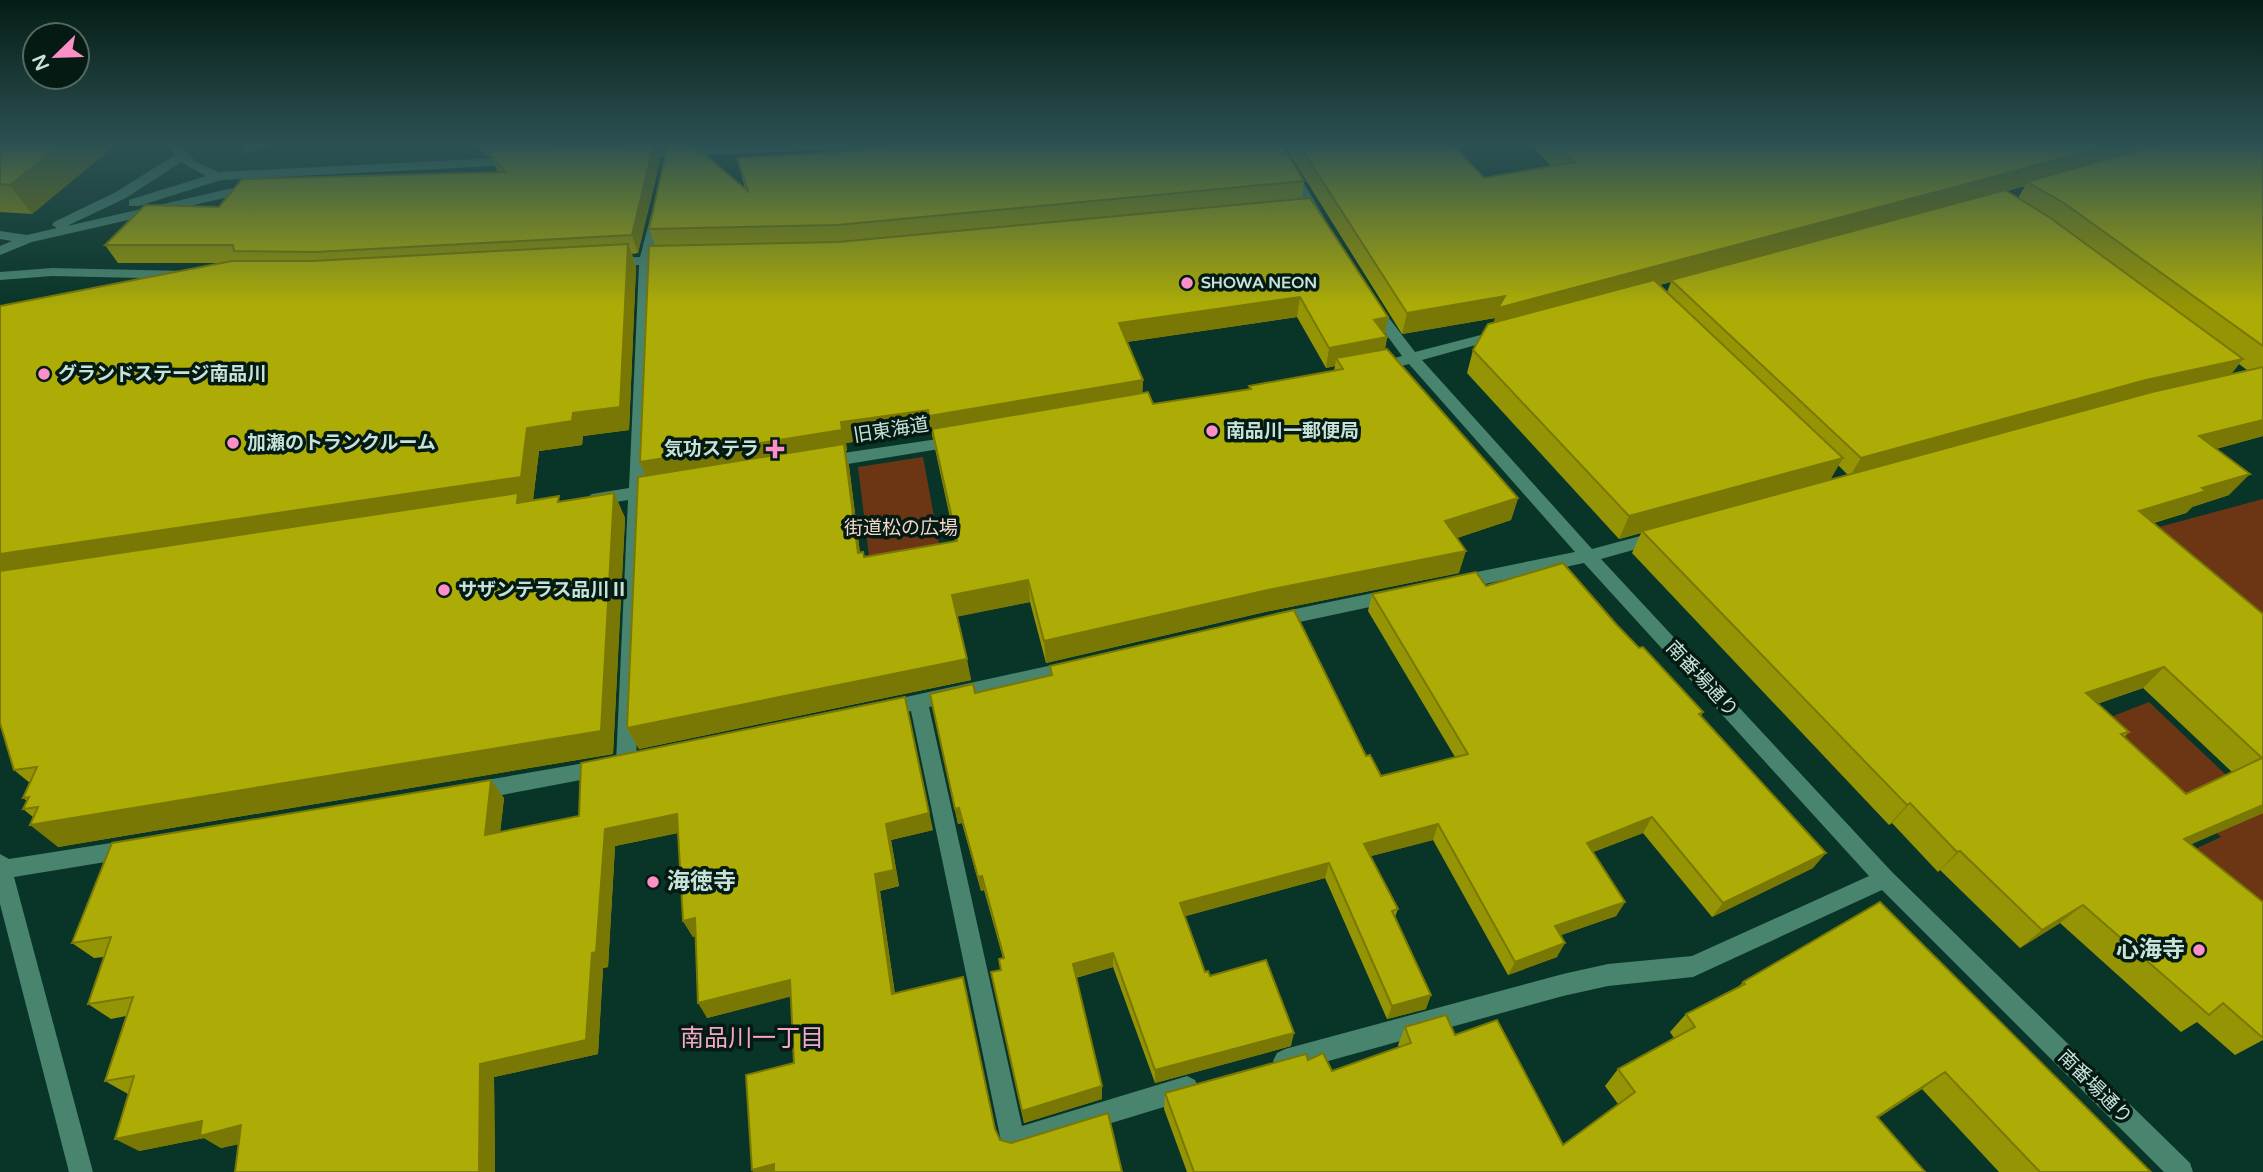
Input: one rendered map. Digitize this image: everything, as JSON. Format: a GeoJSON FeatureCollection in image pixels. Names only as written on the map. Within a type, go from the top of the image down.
{"type":"FeatureCollection","features":[{"type":"Feature","properties":{"kind":"street"},"geometry":{"type":"LineString","coordinates":[[28,239],[115,198]]}},
{"type":"Feature","properties":{"kind":"street"},"geometry":{"type":"LineString","coordinates":[[1,247],[153,198]]}},
{"type":"Feature","properties":{"kind":"street"},"geometry":{"type":"LineString","coordinates":[[28,239],[203,198]]}},
{"type":"Feature","properties":{"kind":"street"},"geometry":{"type":"LineString","coordinates":[[457,794],[635,761],[636,493],[646,260],[660,198]]}},
{"type":"Feature","properties":{"kind":"street"},"geometry":{"type":"LineString","coordinates":[[1306,198],[1325,230]]}},
{"type":"Feature","properties":{"kind":"street"},"geometry":{"type":"LineString","coordinates":[[1295,213],[1314,211]]}},
{"type":"Feature","properties":{"kind":"street"},"geometry":{"type":"LineString","coordinates":[[598,263],[688,260]]}},
{"type":"Feature","properties":{"kind":"street"},"geometry":{"type":"LineString","coordinates":[[0,276],[52,272],[200,275]]}},
{"type":"Feature","properties":{"kind":"street","name":"南番場通り"},"geometry":{"type":"LineString","coordinates":[[1368,299],[1396,340],[1588,555],[1885,879],[2181,1172]]}},
{"type":"Feature","properties":{"kind":"street"},"geometry":{"type":"LineString","coordinates":[[1364,370],[1516,330]]}},
{"type":"Feature","properties":{"kind":"street","name":"旧東海道"},"geometry":{"type":"LineString","coordinates":[[812,464],[971,439]]}},
{"type":"Feature","properties":{"kind":"street"},"geometry":{"type":"LineString","coordinates":[[577,502],[676,486]]}},
{"type":"Feature","properties":{"kind":"street"},"geometry":{"type":"LineString","coordinates":[[1441,586],[1588,555],[1670,534]]}},
{"type":"Feature","properties":{"kind":"street"},"geometry":{"type":"LineString","coordinates":[[1253,625],[1414,592]]}},
{"type":"Feature","properties":{"kind":"street"},"geometry":{"type":"LineString","coordinates":[[863,714],[1089,664]]}},
{"type":"Feature","properties":{"kind":"street"},"geometry":{"type":"LineString","coordinates":[[919,703],[1013,1141],[1203,1084]]}},
{"type":"Feature","properties":{"kind":"street"},"geometry":{"type":"LineString","coordinates":[[81,1172],[1,867],[143,847]]}},
{"type":"Feature","properties":{"kind":"street"},"geometry":{"type":"LineString","coordinates":[[1269,1066],[1563,985],[1608,975],[1693,966],[1885,879]]}},
{"type":"Feature","properties":{"kind":"green space","name":"街道松の広場"},"geometry":{"type":"Polygon","coordinates":[[[923,457],[942,560],[871,572],[858,467],[923,457]]]}},
{"type":"Feature","properties":{"kind":"green space"},"geometry":{"type":"Polygon","coordinates":[[[2263,499],[2263,625],[2148,530],[2263,499]]]}},
{"type":"Feature","properties":{"kind":"green space"},"geometry":{"type":"Polygon","coordinates":[[[2149,702],[2263,810],[2263,926],[2178,857],[2221,837],[2098,722],[2149,702]]]}},
{"type":"Feature","properties":{"kind":"building"},"geometry":{"type":"Polygon","coordinates":[[[227,198],[641,198],[632,235],[315,252],[234,251],[233,245],[105,245],[145,205],[219,207],[227,198]]]}},
{"type":"Feature","properties":{"kind":"building"},"geometry":{"type":"Polygon","coordinates":[[[656,198],[1127,198],[837,225],[649,229],[656,198]]]}},
{"type":"Feature","properties":{"kind":"building"},"geometry":{"type":"Polygon","coordinates":[[[1310,198],[1388,317],[1374,320],[1387,337],[1329,348],[1300,297],[1119,323],[1143,380],[929,416],[928,410],[841,422],[842,430],[640,462],[649,246],[838,242],[1310,198]]]}},
{"type":"Feature","properties":{"kind":"building"},"geometry":{"type":"Polygon","coordinates":[[[1333,198],[1915,198],[1498,308],[1505,296],[1407,313],[1333,198]]]}},
{"type":"Feature","properties":{"kind":"building"},"geometry":{"type":"Polygon","coordinates":[[[1976,198],[2018,198],[2049,217],[2243,359],[2146,380],[1861,458],[1671,280],[1976,198]]]}},
{"type":"Feature","properties":{"kind":"building"},"geometry":{"type":"Polygon","coordinates":[[[2055,198],[2263,198],[2263,346],[2055,198]]]}},
{"type":"Feature","properties":{"kind":"building"},"geometry":{"type":"Polygon","coordinates":[[[628,244],[620,407],[573,413],[572,421],[527,428],[521,477],[0,554],[0,306],[232,261],[312,261],[628,244]]]}},
{"type":"Feature","properties":{"kind":"building"},"geometry":{"type":"Polygon","coordinates":[[[1654,280],[1843,458],[1629,516],[1473,350],[1488,324],[1654,280]]]}},
{"type":"Feature","properties":{"kind":"building"},"geometry":{"type":"Polygon","coordinates":[[[1387,349],[1518,498],[1445,521],[1466,551],[1268,590],[1044,641],[1028,580],[952,595],[967,659],[627,728],[638,477],[844,444],[858,553],[863,552],[864,557],[957,541],[932,429],[1148,392],[1153,404],[1251,389],[1249,386],[1343,369],[1336,358],[1387,349]]]}},
{"type":"Feature","properties":{"kind":"building"},"geometry":{"type":"Polygon","coordinates":[[[2263,367],[2263,420],[2199,436],[2250,474],[2202,488],[2206,491],[2139,511],[2263,614],[2263,805],[2184,839],[2263,902],[2263,1038],[2223,1003],[2209,1015],[2083,905],[2042,930],[1960,851],[1957,852],[1910,803],[1907,805],[1642,531],[2152,392],[2263,367]],[[2164,667],[2086,693],[2129,732],[2121,734],[2186,794],[2262,758],[2164,667]]]}},
{"type":"Feature","properties":{"kind":"building"},"geometry":{"type":"Polygon","coordinates":[[[518,493],[517,503],[559,496],[558,502],[614,493],[601,731],[30,825],[38,807],[23,809],[29,797],[23,798],[37,767],[14,770],[0,723],[0,571],[518,493]]]}},
{"type":"Feature","properties":{"kind":"building"},"geometry":{"type":"Polygon","coordinates":[[[1563,563],[1616,624],[1639,648],[1643,647],[1703,712],[1699,714],[1826,853],[1723,903],[1652,817],[1587,843],[1625,902],[1555,926],[1565,943],[1515,962],[1438,824],[1364,844],[1398,909],[1392,911],[1431,995],[1392,1006],[1329,863],[1180,903],[1205,972],[1208,971],[1210,976],[1266,960],[1294,1033],[1155,1070],[1113,953],[1073,964],[1102,1086],[1022,1111],[991,972],[1001,970],[999,959],[1004,958],[982,876],[978,877],[959,808],[955,809],[930,694],[973,684],[975,693],[1052,675],[1050,666],[1294,610],[1366,756],[1370,755],[1381,776],[1468,754],[1372,594],[1476,572],[1486,586],[1563,563]]]}},
{"type":"Feature","properties":{"kind":"building"},"geometry":{"type":"Polygon","coordinates":[[[905,697],[929,813],[886,824],[894,870],[875,874],[892,994],[963,977],[995,1129],[1000,1140],[1011,1143],[1108,1113],[1122,1172],[774,1172],[774,1164],[752,1170],[746,1075],[794,1063],[790,980],[698,1003],[695,918],[683,921],[677,814],[605,829],[586,1040],[480,1064],[479,1172],[235,1172],[241,1125],[200,1136],[202,1121],[115,1139],[134,1076],[105,1081],[133,997],[88,1004],[111,937],[72,943],[112,843],[491,780],[485,835],[579,816],[581,763],[905,697]]]}},
{"type":"Feature","properties":{"kind":"building"},"geometry":{"type":"Polygon","coordinates":[[[1880,902],[2151,1172],[2040,1172],[1945,1072],[1877,1117],[1925,1172],[1194,1172],[1165,1093],[1306,1054],[1308,1060],[1323,1053],[1332,1071],[1411,1043],[1405,1027],[1446,1015],[1455,1035],[1497,1020],[1563,1145],[1635,1092],[1618,1069],[1695,1027],[1686,1014],[1745,984],[1743,982],[1880,902]]]}},
{"type":"Feature","properties":{"kind":"place","name":"SHOWA NEON"},"geometry":{"type":"Point","coordinates":[1187,283]}},
{"type":"Feature","properties":{"kind":"place","name":"グランドステージ南品川"},"geometry":{"type":"Point","coordinates":[44,374]}},
{"type":"Feature","properties":{"kind":"place","name":"南品川一郵便局"},"geometry":{"type":"Point","coordinates":[1212,431]}},
{"type":"Feature","properties":{"kind":"place","name":"加瀬のトランクルーム"},"geometry":{"type":"Point","coordinates":[233,443]}},
{"type":"Feature","properties":{"kind":"place","name":"気功ステラ"},"geometry":{"type":"Point","coordinates":[775,449]}},
{"type":"Feature","properties":{"kind":"place","name":"サザンテラス品川Ⅱ"},"geometry":{"type":"Point","coordinates":[444,590]}},
{"type":"Feature","properties":{"kind":"place","name":"海徳寺"},"geometry":{"type":"Point","coordinates":[653,882]}},
{"type":"Feature","properties":{"kind":"place","name":"心海寺"},"geometry":{"type":"Point","coordinates":[2199,950]}},
{"type":"Feature","properties":{"kind":"district","name":"南品川一丁目"},"geometry":{"type":"Point","coordinates":[752,1038]}}]}
